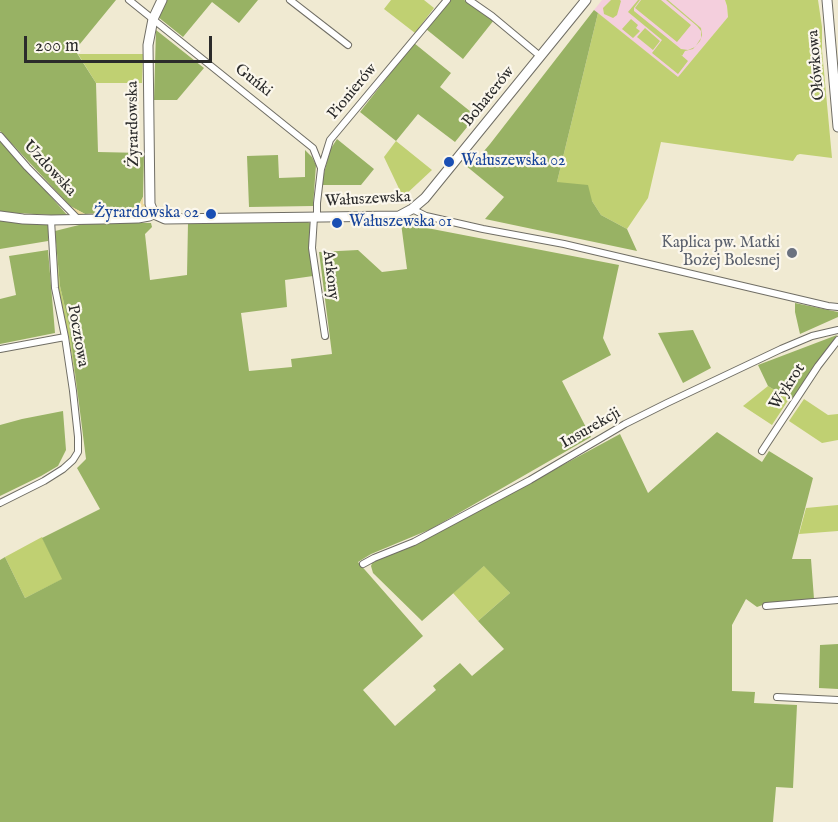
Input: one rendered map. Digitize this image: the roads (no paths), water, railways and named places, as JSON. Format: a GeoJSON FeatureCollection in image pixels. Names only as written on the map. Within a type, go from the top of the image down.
{"type":"FeatureCollection","features":[{"type":"Feature","properties":{"kind":"street","name":"Guńki"},"geometry":{"type":"LineString","coordinates":[[129,0],[313,148],[321,169]]}},
{"type":"Feature","properties":{"kind":"street","name":"Żyrardowska"},"geometry":{"type":"LineString","coordinates":[[154,214],[150,202],[148,45],[153,19],[162,0]]}},
{"type":"Feature","properties":{"kind":"street"},"geometry":{"type":"LineString","coordinates":[[290,0],[348,45]]}},
{"type":"Feature","properties":{"kind":"street","name":"Pionierów"},"geometry":{"type":"LineString","coordinates":[[316,217],[321,169],[330,140],[447,0]]}},
{"type":"Feature","properties":{"kind":"street"},"geometry":{"type":"LineString","coordinates":[[469,0],[540,56]]}},
{"type":"Feature","properties":{"kind":"street","name":"Bohaterów"},"geometry":{"type":"LineString","coordinates":[[412,209],[425,198],[586,0]]}},
{"type":"Feature","properties":{"kind":"street","name":"Ołówkowa"},"geometry":{"type":"LineString","coordinates":[[827,0],[838,127]]}},
{"type":"Feature","properties":{"kind":"street","name":"Uzdowska"},"geometry":{"type":"LineString","coordinates":[[0,136],[78,220]]}},
{"type":"Feature","properties":{"kind":"street","name":"Wałuszewska"},"geometry":{"type":"LineString","coordinates":[[0,216],[23,219],[78,220],[145,218],[154,214],[165,219],[399,216],[412,209],[426,216],[564,244],[838,307]]}},
{"type":"Feature","properties":{"kind":"street","name":"Arkony"},"geometry":{"type":"LineString","coordinates":[[316,217],[312,248],[325,336]]}},
{"type":"Feature","properties":{"kind":"street","name":"Pocztowa"},"geometry":{"type":"LineString","coordinates":[[0,503],[44,481],[68,465],[76,456],[79,447],[65,337],[55,288],[51,220]]}},
{"type":"Feature","properties":{"kind":"street","name":"Insurekcji"},"geometry":{"type":"LineString","coordinates":[[363,564],[414,542],[676,398],[780,349],[812,336],[838,330]]}},
{"type":"Feature","properties":{"kind":"street"},"geometry":{"type":"LineString","coordinates":[[0,349],[65,337]]}},
{"type":"Feature","properties":{"kind":"street","name":"Wykrot"},"geometry":{"type":"LineString","coordinates":[[762,451],[818,366],[838,340]]}},
{"type":"Feature","properties":{"kind":"street"},"geometry":{"type":"LineString","coordinates":[[766,606],[838,600]]}},
{"type":"Feature","properties":{"kind":"street"},"geometry":{"type":"LineString","coordinates":[[777,697],[838,700]]}},
{"type":"Feature","properties":{"kind":"place","name":"Wałuszewska 02"},"geometry":{"type":"Point","coordinates":[449,162]}},
{"type":"Feature","properties":{"kind":"place","name":"Żyrardowska 02"},"geometry":{"type":"Point","coordinates":[211,214]}},
{"type":"Feature","properties":{"kind":"place","name":"Wałuszewska 01"},"geometry":{"type":"Point","coordinates":[337,223]}},
{"type":"Feature","properties":{"kind":"place","name":"Kaplica pw. Matki Bożej Bolesnej"},"geometry":{"type":"Point","coordinates":[792,253]}}]}
